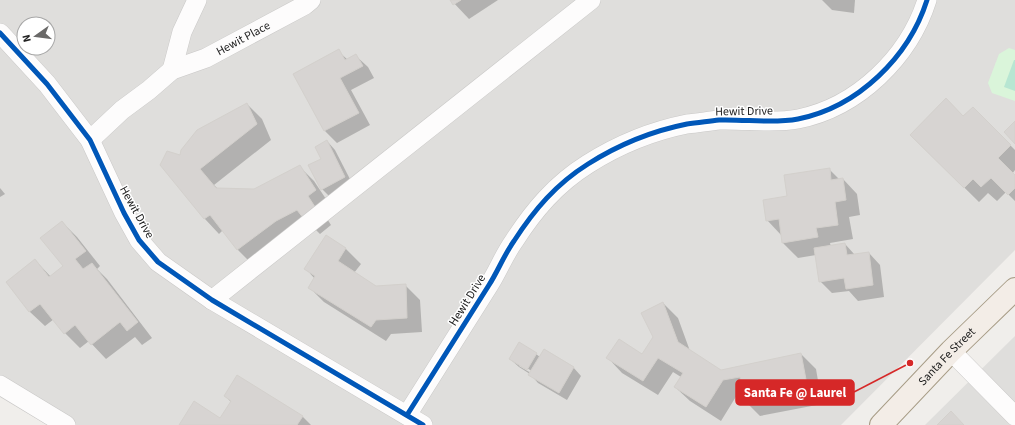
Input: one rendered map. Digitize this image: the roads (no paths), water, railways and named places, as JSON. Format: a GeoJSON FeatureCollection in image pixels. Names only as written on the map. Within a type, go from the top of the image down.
{"type":"FeatureCollection","features":[{"type":"Feature","properties":{"kind":"main road","name":"Santa Fe Street"},"geometry":{"type":"LineString","coordinates":[[881,425],[951,351],[1015,289]]}},
{"type":"Feature","properties":{"kind":"street"},"geometry":{"type":"LineString","coordinates":[[172,70],[182,32],[197,0]]}},
{"type":"Feature","properties":{"kind":"street","name":"Hewit Place"},"geometry":{"type":"LineString","coordinates":[[90,140],[122,110],[149,90],[172,70],[206,58],[305,5],[311,0]]}},
{"type":"Feature","properties":{"kind":"street"},"geometry":{"type":"LineString","coordinates":[[212,300],[592,0]]}},
{"type":"Feature","properties":{"kind":"street","name":"Hewit Drive"},"geometry":{"type":"LineString","coordinates":[[407,415],[492,281],[513,242],[544,199],[565,181],[588,164],[640,137],[687,125],[719,120],[760,121],[798,119],[829,110],[854,96],[889,65],[910,36],[923,13],[927,0]]}},
{"type":"Feature","properties":{"kind":"street","name":"Hewit Drive"},"geometry":{"type":"LineString","coordinates":[[0,33],[47,84],[90,140],[124,213],[139,240],[158,262],[212,300],[423,425]]}},
{"type":"Feature","properties":{"kind":"street"},"geometry":{"type":"LineString","coordinates":[[951,351],[1015,416]]}},
{"type":"Feature","properties":{"kind":"street"},"geometry":{"type":"LineString","coordinates":[[0,385],[66,425]]}},
{"type":"Feature","properties":{"kind":"place","name":"Santa Fe @ Laurel"},"geometry":{"type":"Point","coordinates":[910,363]}}]}
